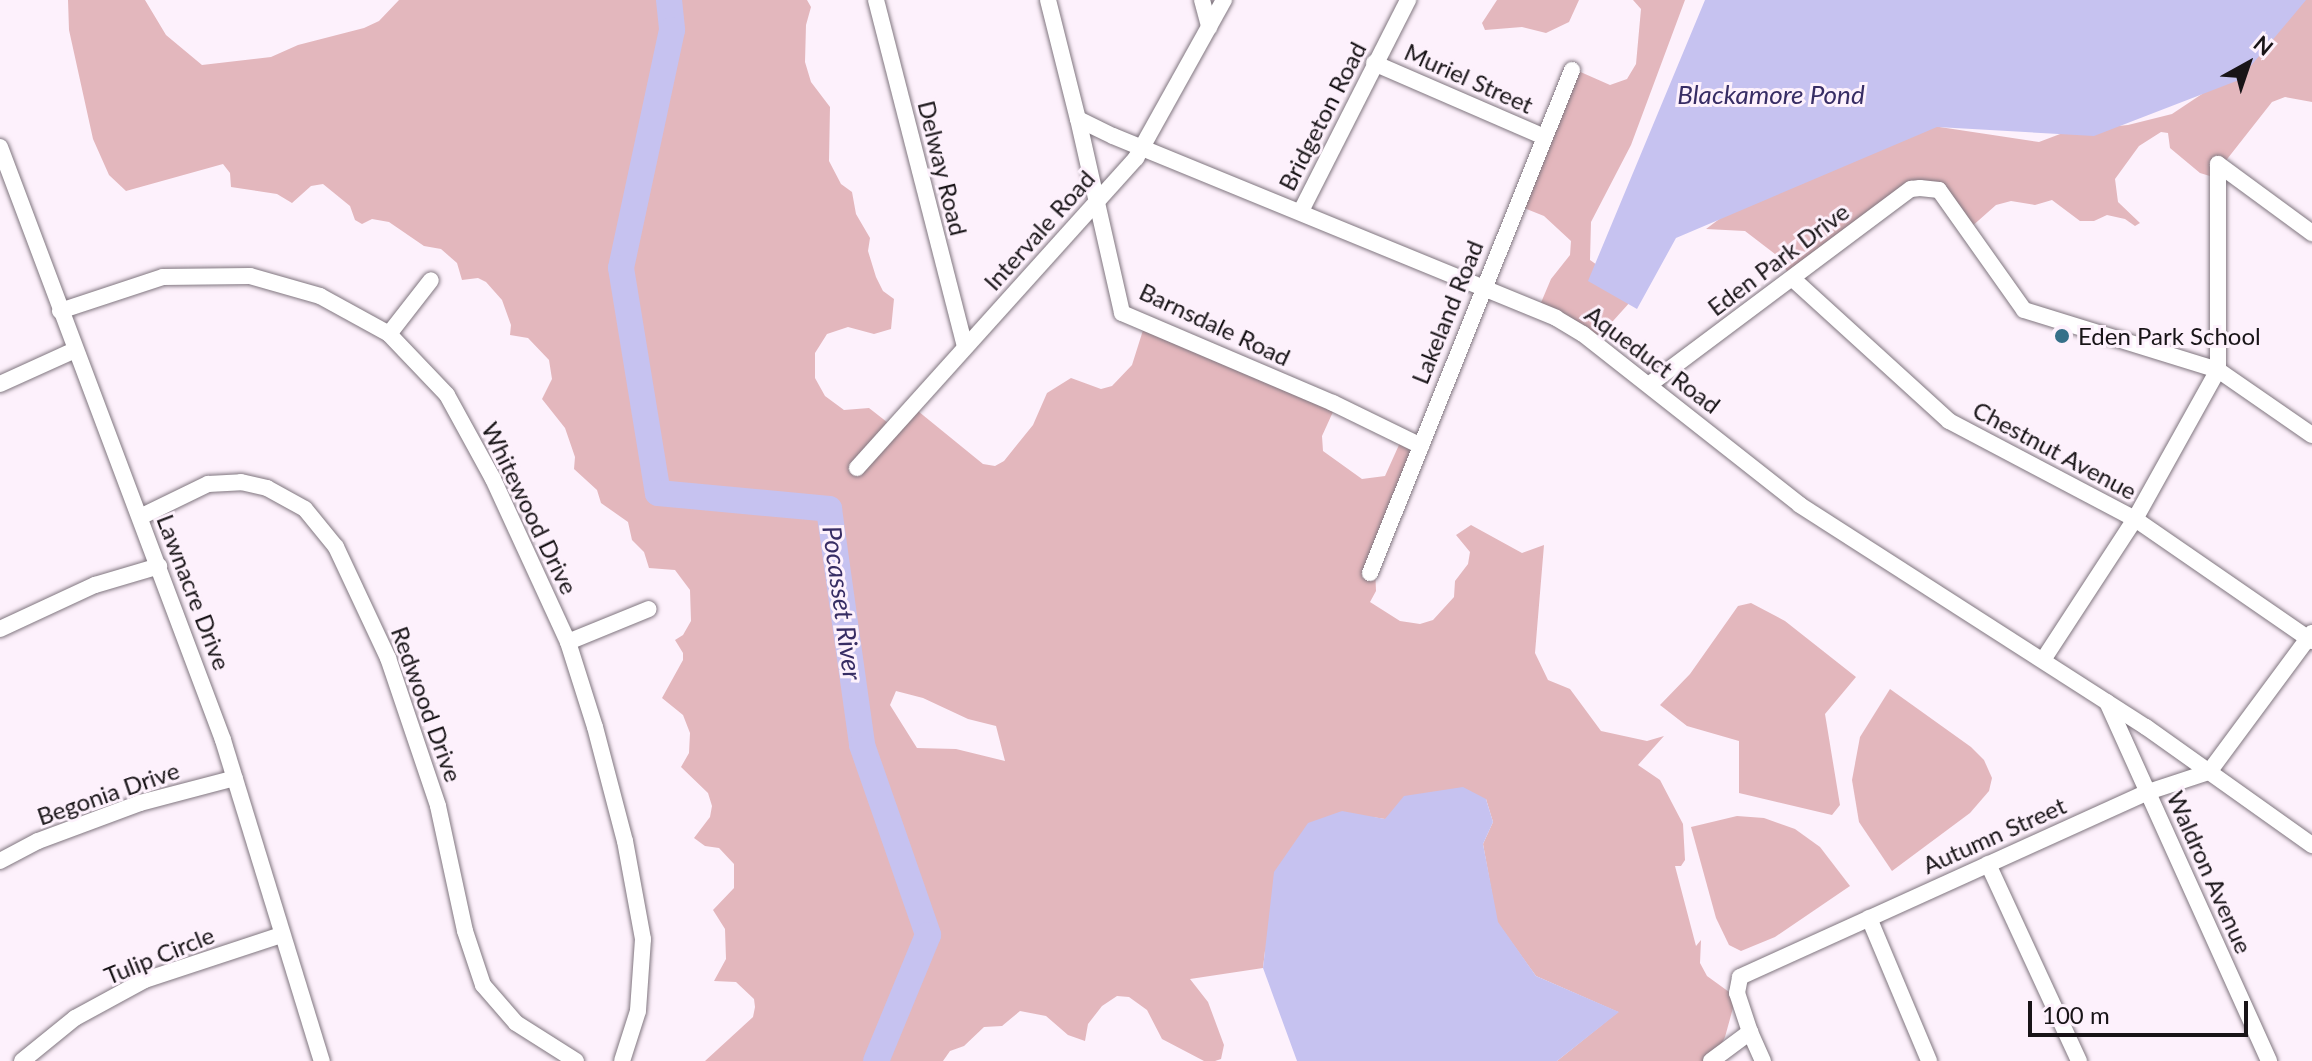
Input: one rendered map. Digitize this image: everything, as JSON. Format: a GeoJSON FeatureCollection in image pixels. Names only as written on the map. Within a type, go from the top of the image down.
{"type":"FeatureCollection","features":[{"type":"Feature","properties":{"kind":"street","name":"Delway Road"},"geometry":{"type":"LineString","coordinates":[[876,0],[965,347]]}},
{"type":"Feature","properties":{"kind":"street"},"geometry":{"type":"LineString","coordinates":[[1048,0],[1078,119]]}},
{"type":"Feature","properties":{"kind":"street"},"geometry":{"type":"LineString","coordinates":[[1202,0],[1209,27]]}},
{"type":"Feature","properties":{"kind":"street","name":"Intervale Road"},"geometry":{"type":"LineString","coordinates":[[857,468],[1143,149],[1224,0]]}},
{"type":"Feature","properties":{"kind":"street","name":"Bridgeton Road"},"geometry":{"type":"LineString","coordinates":[[1301,211],[1408,0]]}},
{"type":"Feature","properties":{"kind":"street","name":"Muriel Street"},"geometry":{"type":"LineString","coordinates":[[1374,63],[1544,137]]}},
{"type":"Feature","properties":{"kind":"street","name":"Lakeland Road"},"geometry":{"type":"LineString","coordinates":[[1370,573],[1572,70]]}},
{"type":"Feature","properties":{"kind":"street","name":"Aqueduct Road"},"geometry":{"type":"LineString","coordinates":[[1078,119],[1143,149],[1301,211],[1556,318],[1583,334],[1650,384],[1800,505],[2107,702],[2312,845]]}},
{"type":"Feature","properties":{"kind":"street","name":"Barnsdale Road"},"geometry":{"type":"LineString","coordinates":[[1078,119],[1099,199],[1122,313],[1333,403],[1421,446]]}},
{"type":"Feature","properties":{"kind":"street","name":"Lawnacre Drive"},"geometry":{"type":"LineString","coordinates":[[1,154],[159,566],[235,778],[322,1061]]}},
{"type":"Feature","properties":{"kind":"street"},"geometry":{"type":"LineString","coordinates":[[2043,660],[2135,519],[2218,370],[2218,164],[2312,233]]}},
{"type":"Feature","properties":{"kind":"street","name":"Eden Park Drive"},"geometry":{"type":"LineString","coordinates":[[1650,384],[1911,189],[1939,190],[2024,310],[2218,370]]}},
{"type":"Feature","properties":{"kind":"street","name":"Whitewood Drive"},"geometry":{"type":"LineString","coordinates":[[60,311],[163,277],[250,276],[320,296],[389,334],[447,395],[493,479],[568,642],[625,841],[643,939],[638,1011],[622,1061]]}},
{"type":"Feature","properties":{"kind":"street","name":"Chestnut Avenue"},"geometry":{"type":"LineString","coordinates":[[1793,279],[1949,421],[2135,519],[2311,638]]}},
{"type":"Feature","properties":{"kind":"street"},"geometry":{"type":"LineString","coordinates":[[389,334],[431,280]]}},
{"type":"Feature","properties":{"kind":"street"},"geometry":{"type":"LineString","coordinates":[[0,384],[75,350]]}},
{"type":"Feature","properties":{"kind":"street"},"geometry":{"type":"LineString","coordinates":[[2218,370],[2312,435]]}},
{"type":"Feature","properties":{"kind":"street","name":"Redwood Drive"},"geometry":{"type":"LineString","coordinates":[[140,517],[208,484],[241,482],[267,488],[305,509],[321,528],[336,547],[388,658],[438,806],[465,931],[483,985],[516,1023],[576,1061]]}},
{"type":"Feature","properties":{"kind":"street"},"geometry":{"type":"LineString","coordinates":[[0,629],[95,585],[159,566]]}},
{"type":"Feature","properties":{"kind":"street"},"geometry":{"type":"LineString","coordinates":[[568,642],[649,609]]}},
{"type":"Feature","properties":{"kind":"street"},"geometry":{"type":"LineString","coordinates":[[2209,772],[2311,638]]}},
{"type":"Feature","properties":{"kind":"street","name":"Waldron Avenue"},"geometry":{"type":"LineString","coordinates":[[2107,702],[2269,1061]]}},
{"type":"Feature","properties":{"kind":"street","name":"Autumn Street"},"geometry":{"type":"LineString","coordinates":[[1750,1032],[1737,993],[1740,977],[2148,792],[2209,772]]}},
{"type":"Feature","properties":{"kind":"street","name":"Begonia Drive"},"geometry":{"type":"LineString","coordinates":[[0,861],[38,841],[140,803],[235,778]]}},
{"type":"Feature","properties":{"kind":"street"},"geometry":{"type":"LineString","coordinates":[[1988,864],[2079,1061]]}},
{"type":"Feature","properties":{"kind":"street"},"geometry":{"type":"LineString","coordinates":[[1869,918],[1929,1061]]}},
{"type":"Feature","properties":{"kind":"street","name":"Tulip Circle"},"geometry":{"type":"LineString","coordinates":[[22,1061],[75,1018],[145,980],[281,935]]}},
{"type":"Feature","properties":{"kind":"street"},"geometry":{"type":"LineString","coordinates":[[1711,1061],[1750,1032],[1763,1061]]}},
{"type":"Feature","properties":{"kind":"shaded area"},"geometry":{"type":"Polygon","coordinates":[[[68,0],[145,0],[166,35],[202,65],[271,57],[298,45],[364,28],[379,21],[399,0],[807,0],[811,7],[806,25],[805,62],[811,82],[830,107],[829,161],[841,184],[852,192],[856,214],[870,238],[868,251],[876,277],[883,291],[894,299],[891,329],[874,334],[848,327],[827,334],[815,353],[815,378],[825,396],[844,410],[869,408],[892,426],[913,407],[983,464],[995,466],[1004,461],[1033,425],[1047,393],[1071,378],[1101,389],[1112,386],[1132,365],[1144,327],[1337,403],[1322,436],[1323,451],[1362,479],[1385,476],[1403,436],[1420,445],[1375,567],[1376,591],[1370,602],[1400,621],[1420,624],[1433,620],[1454,597],[1455,581],[1468,564],[1470,552],[1456,535],[1471,525],[1522,553],[1544,545],[1535,653],[1548,680],[1570,689],[1601,731],[1647,741],[1664,736],[1638,765],[1660,780],[1683,824],[1685,860],[1681,866],[1675,866],[1696,946],[1701,940],[1700,963],[1707,976],[1736,997],[1725,1037],[1717,1053],[1709,1061],[1557,1061],[1618,1012],[1536,976],[1497,922],[1483,844],[1493,822],[1486,799],[1385,819],[1372,817],[1265,951],[1263,968],[1190,979],[1208,1002],[1224,1045],[1221,1059],[1204,1061],[1162,1039],[1147,1010],[1129,997],[1117,996],[1102,1006],[1088,1024],[1085,1041],[1068,1035],[1046,1016],[1020,1011],[1002,1026],[984,1027],[964,1046],[950,1051],[943,1061],[705,1061],[753,1017],[755,1007],[754,999],[736,982],[714,981],[726,959],[725,929],[713,910],[734,888],[734,864],[719,848],[705,846],[694,838],[710,817],[712,806],[708,793],[681,767],[689,753],[690,733],[683,715],[662,698],[683,660],[683,653],[675,640],[683,635],[691,621],[690,590],[675,570],[649,568],[644,552],[632,540],[628,522],[601,503],[597,490],[574,469],[575,457],[565,428],[542,399],[552,379],[549,360],[528,338],[510,335],[511,325],[502,300],[486,282],[478,278],[462,280],[457,263],[441,249],[424,246],[389,222],[372,219],[362,224],[355,220],[350,206],[323,184],[311,186],[292,203],[277,194],[231,187],[230,173],[223,164],[126,191],[109,175],[93,139],[69,30],[68,0]],[[896,691],[890,705],[917,748],[956,749],[1005,761],[996,726],[968,719],[923,698],[896,691]]]}},
{"type":"Feature","properties":{"kind":"shaded area"},"geometry":{"type":"Polygon","coordinates":[[[1497,0],[1579,0],[1569,22],[1546,33],[1522,27],[1485,30],[1482,23],[1497,0]]]}},
{"type":"Feature","properties":{"kind":"shaded area"},"geometry":{"type":"Polygon","coordinates":[[[1633,0],[1685,0],[1631,145],[1591,222],[1590,260],[1621,282],[1631,301],[1595,341],[1540,305],[1551,279],[1570,255],[1571,241],[1544,216],[1519,206],[1576,70],[1610,85],[1627,79],[1636,64],[1641,9],[1633,0]]]}},
{"type":"Feature","properties":{"kind":"shaded area"},"geometry":{"type":"Polygon","coordinates":[[[2300,0],[2312,0],[2312,102],[2285,97],[2272,102],[2213,177],[2200,173],[2170,148],[2168,133],[2161,132],[2139,146],[2115,179],[2118,202],[2140,223],[2135,226],[2125,219],[2107,215],[2094,221],[2080,221],[2052,200],[2035,205],[2011,201],[1996,205],[1970,228],[1947,198],[1919,188],[1791,277],[1775,254],[1745,231],[1706,229],[1730,211],[1933,126],[2039,142],[2068,131],[2128,125],[2172,114],[2202,94],[2300,0]]]}},
{"type":"Feature","properties":{"kind":"shaded area"},"geometry":{"type":"Polygon","coordinates":[[[1751,603],[1785,621],[1856,677],[1825,714],[1840,805],[1832,815],[1739,793],[1739,741],[1687,726],[1660,705],[1690,674],[1738,606],[1751,603]]]}},
{"type":"Feature","properties":{"kind":"shaded area"},"geometry":{"type":"Polygon","coordinates":[[[1890,689],[1971,747],[1984,760],[1992,778],[1989,791],[1970,813],[1892,871],[1859,822],[1852,780],[1860,737],[1890,689]]]}},
{"type":"Feature","properties":{"kind":"shaded area"},"geometry":{"type":"Polygon","coordinates":[[[1737,816],[1764,818],[1795,829],[1820,847],[1850,886],[1775,937],[1741,951],[1729,945],[1716,918],[1691,827],[1737,816]]]}},
{"type":"Feature","properties":{"kind":"water","name":"Blackamore Pond"},"geometry":{"type":"Polygon","coordinates":[[[1705,0],[2306,0],[2239,80],[2094,136],[1937,127],[1676,238],[1637,309],[1588,281],[1705,0]]]}},
{"type":"Feature","properties":{"kind":"water"},"geometry":{"type":"Polygon","coordinates":[[[1463,787],[1486,799],[1493,822],[1483,844],[1498,922],[1536,976],[1619,1012],[1557,1061],[1297,1061],[1263,968],[1274,872],[1308,823],[1342,811],[1385,819],[1404,796],[1463,787]]]}},
{"type":"Feature","properties":{"kind":"waterway","name":"Pocasset River"},"geometry":{"type":"LineString","coordinates":[[669,0],[672,30],[621,268],[658,493],[829,509],[862,745],[928,935],[876,1061]]}},
{"type":"Feature","properties":{"kind":"place","name":"Eden Park School"},"geometry":{"type":"Point","coordinates":[2062,336]}}]}
